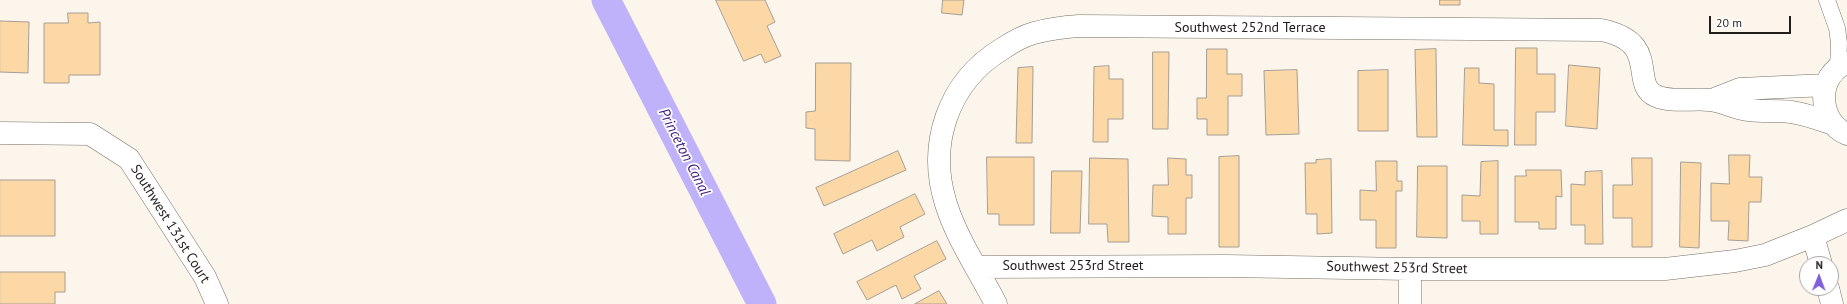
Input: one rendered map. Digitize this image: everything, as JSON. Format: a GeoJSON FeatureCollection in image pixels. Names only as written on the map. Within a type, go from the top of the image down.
{"type":"FeatureCollection","features":[{"type":"Feature","properties":{"kind":"street","name":"Southwest 252nd Terrace"},"geometry":{"type":"LineString","coordinates":[[977,267],[953,224],[946,202],[939,158],[943,126],[949,106],[961,86],[989,57],[1009,44],[1033,33],[1048,30],[1087,26],[1601,30],[1627,38],[1634,45],[1640,54],[1645,83],[1648,91],[1656,96],[1678,100],[1712,100],[1749,110],[1790,112],[1842,134]]}},
{"type":"Feature","properties":{"kind":"street","name":"Southwest 252nd Terrace"},"geometry":{"type":"LineString","coordinates":[[1712,100],[1740,89],[1837,72]]}},
{"type":"Feature","properties":{"kind":"street"},"geometry":{"type":"LineString","coordinates":[[1837,72],[1824,99],[1826,112],[1842,134]]}},
{"type":"Feature","properties":{"kind":"street","name":"Southwest 131st Court"},"geometry":{"type":"LineString","coordinates":[[0,134],[90,134],[129,159],[205,277],[217,304]]}},
{"type":"Feature","properties":{"kind":"street","name":"Southwest 253rd Street"},"geometry":{"type":"LineString","coordinates":[[977,267],[1226,266],[1614,270],[1706,266],[1765,255],[1813,236],[1847,220]]}},
{"type":"Feature","properties":{"kind":"street"},"geometry":{"type":"LineString","coordinates":[[1813,236],[1819,256]]}},
{"type":"Feature","properties":{"kind":"street"},"geometry":{"type":"LineString","coordinates":[[977,267],[996,304]]}},
{"type":"Feature","properties":{"kind":"street"},"geometry":{"type":"LineString","coordinates":[[1410,269],[1410,304]]}},
{"type":"Feature","properties":{"kind":"lane"},"geometry":{"type":"LineString","coordinates":[[1827,0],[1837,28],[1837,72]]}},
{"type":"Feature","properties":{"kind":"building"},"geometry":{"type":"Polygon","coordinates":[[[716,0],[765,0],[775,22],[767,26],[781,56],[765,63],[761,54],[744,61],[716,0]]]}},
{"type":"Feature","properties":{"kind":"building"},"geometry":{"type":"Polygon","coordinates":[[[943,0],[964,0],[962,15],[942,13],[943,0]]]}},
{"type":"Feature","properties":{"kind":"building"},"geometry":{"type":"Polygon","coordinates":[[[1440,0],[1460,0],[1460,5],[1440,5],[1440,0]]]}},
{"type":"Feature","properties":{"kind":"building"},"geometry":{"type":"Polygon","coordinates":[[[68,13],[88,13],[88,23],[100,22],[100,75],[69,75],[69,83],[44,83],[44,23],[68,23],[68,13]]]}},
{"type":"Feature","properties":{"kind":"building"},"geometry":{"type":"Polygon","coordinates":[[[0,21],[29,22],[28,73],[0,72],[0,21]]]}},
{"type":"Feature","properties":{"kind":"building"},"geometry":{"type":"Polygon","coordinates":[[[1516,48],[1537,48],[1537,74],[1555,74],[1555,112],[1536,112],[1536,145],[1515,145],[1516,48]]]}},
{"type":"Feature","properties":{"kind":"building"},"geometry":{"type":"Polygon","coordinates":[[[1207,49],[1227,49],[1227,74],[1242,74],[1242,96],[1228,96],[1228,135],[1207,135],[1207,119],[1197,119],[1197,98],[1206,98],[1207,49]]]}},
{"type":"Feature","properties":{"kind":"building"},"geometry":{"type":"Polygon","coordinates":[[[1436,49],[1437,137],[1417,137],[1415,50],[1436,49]]]}},
{"type":"Feature","properties":{"kind":"building"},"geometry":{"type":"Polygon","coordinates":[[[1153,52],[1169,52],[1168,129],[1153,129],[1153,52]]]}},
{"type":"Feature","properties":{"kind":"building"},"geometry":{"type":"Polygon","coordinates":[[[816,63],[851,63],[850,161],[815,160],[815,129],[806,128],[806,112],[815,111],[816,63]]]}},
{"type":"Feature","properties":{"kind":"building"},"geometry":{"type":"Polygon","coordinates":[[[1569,65],[1600,68],[1597,129],[1566,126],[1569,65]]]}},
{"type":"Feature","properties":{"kind":"building"},"geometry":{"type":"Polygon","coordinates":[[[1109,66],[1109,79],[1123,79],[1123,119],[1108,119],[1108,142],[1093,142],[1094,67],[1109,66]]]}},
{"type":"Feature","properties":{"kind":"building"},"geometry":{"type":"Polygon","coordinates":[[[1033,67],[1032,143],[1016,143],[1018,68],[1033,67]]]}},
{"type":"Feature","properties":{"kind":"building"},"geometry":{"type":"Polygon","coordinates":[[[1465,68],[1479,68],[1479,83],[1494,84],[1494,130],[1508,130],[1508,146],[1463,145],[1465,68]]]}},
{"type":"Feature","properties":{"kind":"building"},"geometry":{"type":"Polygon","coordinates":[[[1297,70],[1299,134],[1266,135],[1264,71],[1297,70]]]}},
{"type":"Feature","properties":{"kind":"building"},"geometry":{"type":"Polygon","coordinates":[[[1388,70],[1388,131],[1358,131],[1358,71],[1388,70]]]}},
{"type":"Feature","properties":{"kind":"building"},"geometry":{"type":"Polygon","coordinates":[[[898,151],[906,170],[824,206],[816,188],[898,151]]]}},
{"type":"Feature","properties":{"kind":"building"},"geometry":{"type":"Polygon","coordinates":[[[1729,155],[1750,155],[1749,177],[1762,177],[1761,202],[1749,202],[1748,241],[1728,240],[1729,221],[1711,221],[1711,183],[1729,184],[1729,155]]]}},
{"type":"Feature","properties":{"kind":"building"},"geometry":{"type":"Polygon","coordinates":[[[1239,156],[1239,247],[1219,247],[1219,157],[1239,156]]]}},
{"type":"Feature","properties":{"kind":"building"},"geometry":{"type":"Polygon","coordinates":[[[987,157],[1034,157],[1034,225],[999,225],[999,214],[988,214],[987,157]]]}},
{"type":"Feature","properties":{"kind":"building"},"geometry":{"type":"Polygon","coordinates":[[[1090,158],[1128,159],[1129,242],[1108,242],[1107,224],[1089,224],[1090,158]]]}},
{"type":"Feature","properties":{"kind":"building"},"geometry":{"type":"Polygon","coordinates":[[[1168,158],[1186,159],[1186,175],[1192,175],[1192,198],[1186,198],[1186,234],[1168,234],[1168,217],[1152,216],[1153,185],[1168,185],[1168,158]]]}},
{"type":"Feature","properties":{"kind":"building"},"geometry":{"type":"Polygon","coordinates":[[[1632,158],[1652,158],[1652,247],[1632,247],[1632,218],[1613,218],[1613,185],[1632,185],[1632,158]]]}},
{"type":"Feature","properties":{"kind":"building"},"geometry":{"type":"Polygon","coordinates":[[[1331,159],[1332,233],[1317,234],[1317,214],[1306,214],[1305,163],[1316,163],[1316,160],[1331,159]]]}},
{"type":"Feature","properties":{"kind":"building"},"geometry":{"type":"Polygon","coordinates":[[[1376,161],[1397,161],[1397,181],[1402,181],[1402,191],[1396,191],[1396,248],[1376,248],[1376,220],[1360,220],[1360,190],[1376,191],[1376,161]]]}},
{"type":"Feature","properties":{"kind":"building"},"geometry":{"type":"Polygon","coordinates":[[[1498,161],[1498,234],[1480,234],[1480,221],[1462,221],[1462,195],[1480,196],[1481,162],[1498,161]]]}},
{"type":"Feature","properties":{"kind":"building"},"geometry":{"type":"Polygon","coordinates":[[[1681,162],[1701,163],[1699,248],[1680,247],[1681,162]]]}},
{"type":"Feature","properties":{"kind":"building"},"geometry":{"type":"Polygon","coordinates":[[[1418,166],[1447,166],[1447,238],[1417,237],[1418,166]]]}},
{"type":"Feature","properties":{"kind":"building"},"geometry":{"type":"Polygon","coordinates":[[[1526,170],[1561,170],[1562,197],[1556,196],[1556,229],[1539,229],[1539,222],[1515,222],[1515,176],[1526,176],[1526,170]]]}},
{"type":"Feature","properties":{"kind":"building"},"geometry":{"type":"Polygon","coordinates":[[[1052,171],[1082,171],[1080,233],[1051,233],[1052,171]]]}},
{"type":"Feature","properties":{"kind":"building"},"geometry":{"type":"Polygon","coordinates":[[[1602,171],[1603,244],[1585,244],[1585,225],[1571,225],[1571,184],[1585,185],[1585,172],[1602,171]]]}},
{"type":"Feature","properties":{"kind":"building"},"geometry":{"type":"Polygon","coordinates":[[[0,180],[55,180],[55,236],[0,236],[0,180]]]}},
{"type":"Feature","properties":{"kind":"building"},"geometry":{"type":"Polygon","coordinates":[[[915,194],[925,214],[900,227],[904,237],[877,251],[872,240],[843,254],[834,234],[915,194]]]}},
{"type":"Feature","properties":{"kind":"building"},"geometry":{"type":"Polygon","coordinates":[[[937,241],[946,259],[914,276],[921,289],[902,299],[896,285],[867,300],[857,282],[937,241]]]}},
{"type":"Feature","properties":{"kind":"building"},"geometry":{"type":"Polygon","coordinates":[[[0,272],[65,272],[65,292],[55,292],[55,304],[0,304],[0,272]]]}},
{"type":"Feature","properties":{"kind":"building"},"geometry":{"type":"Polygon","coordinates":[[[939,291],[947,304],[915,304],[939,291]]]}},
{"type":"Feature","properties":{"kind":"waterway","name":"Princeton Canal"},"geometry":{"type":"LineString","coordinates":[[606,0],[762,304]]}}]}
